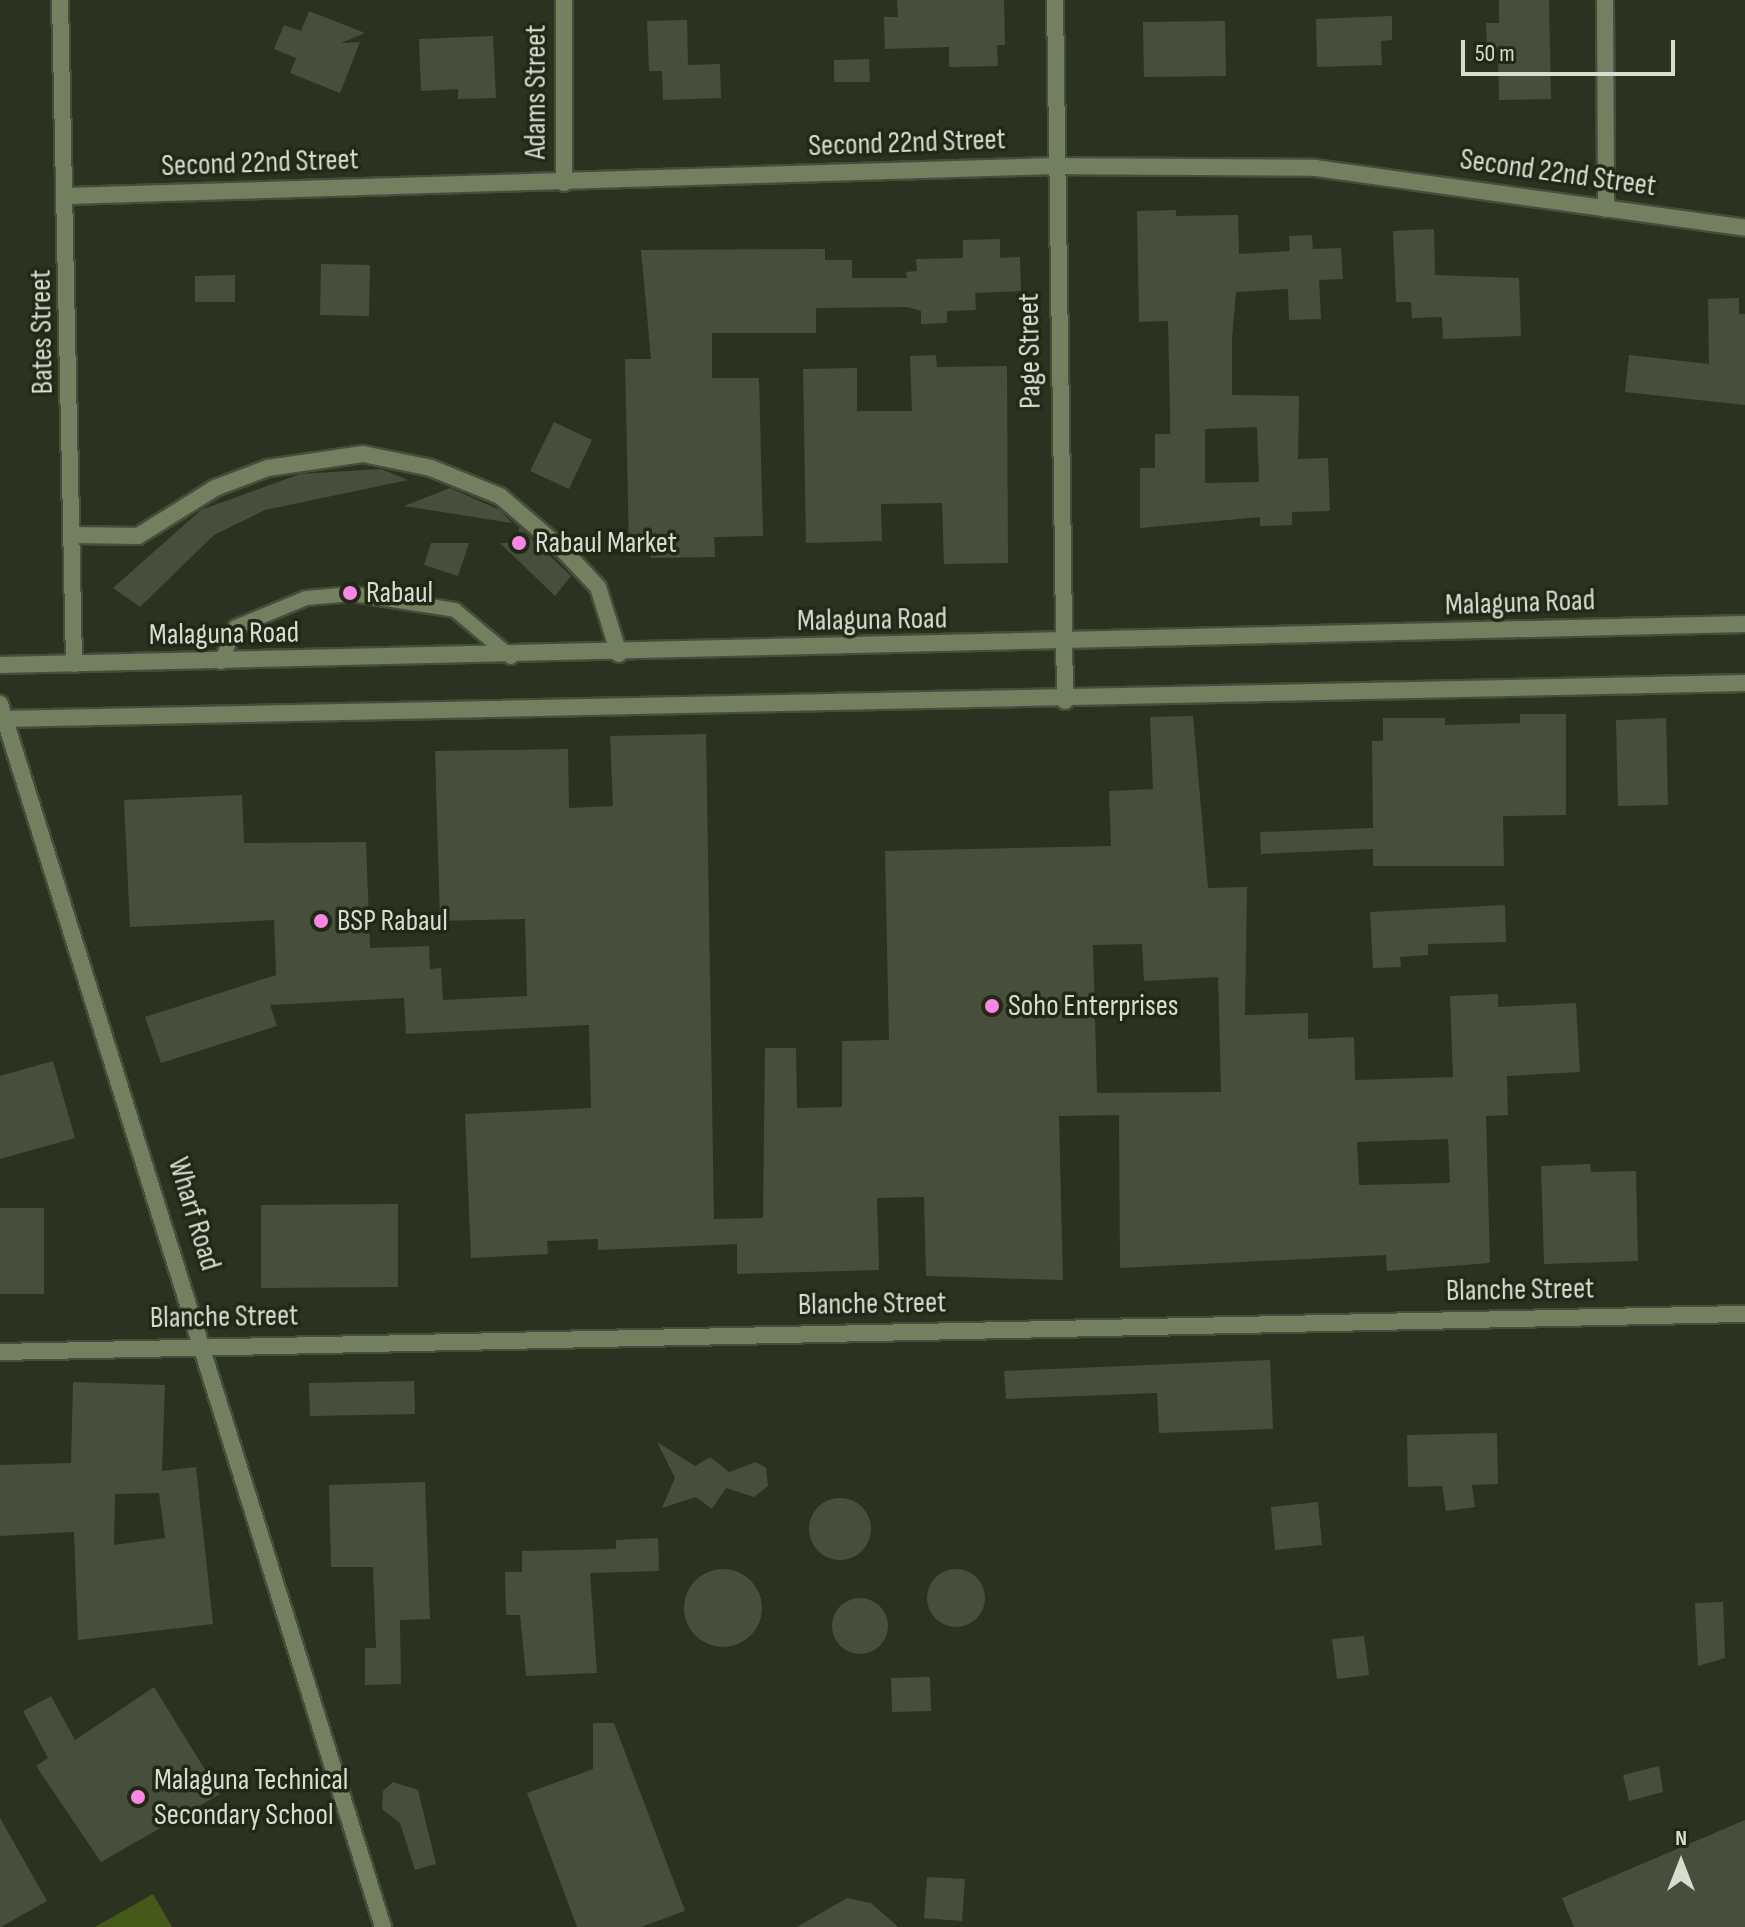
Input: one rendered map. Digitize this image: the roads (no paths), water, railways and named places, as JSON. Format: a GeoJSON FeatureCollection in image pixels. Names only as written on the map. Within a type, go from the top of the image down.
{"type":"FeatureCollection","features":[{"type":"Feature","properties":{"kind":"street","name":"Bates Street"},"geometry":{"type":"LineString","coordinates":[[60,0],[67,196],[74,664]]}},
{"type":"Feature","properties":{"kind":"street","name":"Adams Street"},"geometry":{"type":"LineString","coordinates":[[564,0],[564,183]]}},
{"type":"Feature","properties":{"kind":"street","name":"Page Street"},"geometry":{"type":"LineString","coordinates":[[1055,0],[1065,701]]}},
{"type":"Feature","properties":{"kind":"street"},"geometry":{"type":"LineString","coordinates":[[1605,0],[1606,209]]}},
{"type":"Feature","properties":{"kind":"street","name":"Second 22nd Street"},"geometry":{"type":"LineString","coordinates":[[67,196],[1055,166],[1350,169],[1745,228]]}},
{"type":"Feature","properties":{"kind":"street"},"geometry":{"type":"LineString","coordinates":[[74,535],[138,536],[215,488],[268,468],[363,454],[431,468],[500,496],[565,552],[598,587],[619,654]]}},
{"type":"Feature","properties":{"kind":"street","name":"Malaguna Road"},"geometry":{"type":"LineString","coordinates":[[0,665],[511,657],[1745,624]]}},
{"type":"Feature","properties":{"kind":"street"},"geometry":{"type":"LineString","coordinates":[[2,714],[1065,701],[1745,683]]}},
{"type":"Feature","properties":{"kind":"street","name":"Wharf Road"},"geometry":{"type":"LineString","coordinates":[[2,714],[206,1345],[383,1927]]}},
{"type":"Feature","properties":{"kind":"street","name":"Blanche Street"},"geometry":{"type":"LineString","coordinates":[[0,1352],[206,1345],[1745,1314]]}},
{"type":"Feature","properties":{"kind":"lane"},"geometry":{"type":"LineString","coordinates":[[221,662],[236,627],[306,598],[353,594],[455,610],[511,657]]}},
{"type":"Feature","properties":{"kind":"place","name":"Rabaul Market"},"geometry":{"type":"Point","coordinates":[519,543]}},
{"type":"Feature","properties":{"kind":"place","name":"Rabaul"},"geometry":{"type":"Point","coordinates":[350,593]}},
{"type":"Feature","properties":{"kind":"place","name":"BSP Rabaul"},"geometry":{"type":"Point","coordinates":[321,921]}},
{"type":"Feature","properties":{"kind":"place","name":"Soho Enterprises"},"geometry":{"type":"Point","coordinates":[992,1006]}},
{"type":"Feature","properties":{"kind":"place","name":"Malaguna Technical Secondary School"},"geometry":{"type":"Point","coordinates":[138,1797]}}]}
